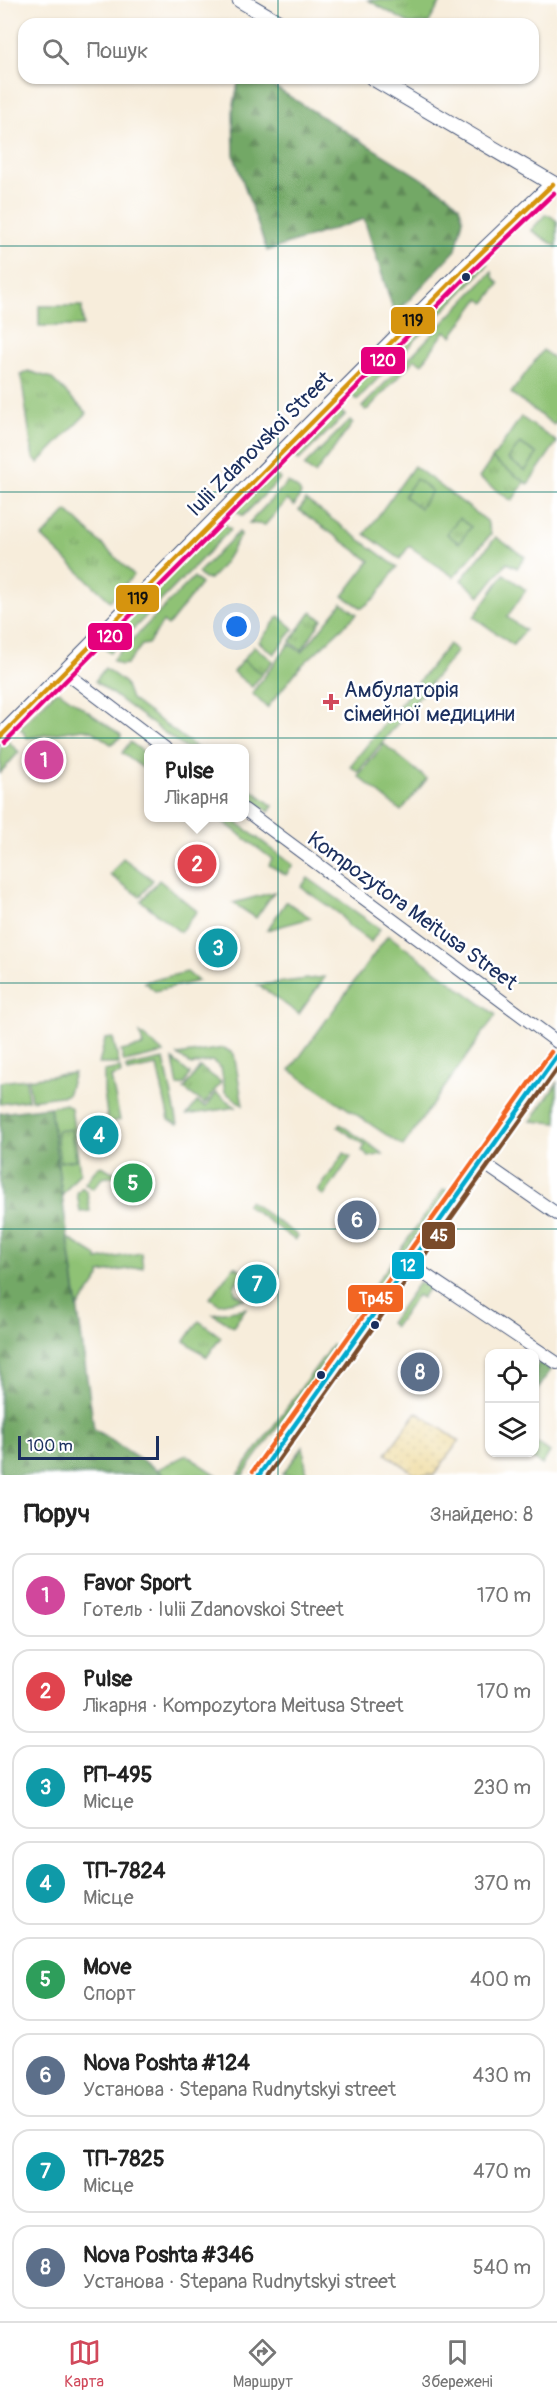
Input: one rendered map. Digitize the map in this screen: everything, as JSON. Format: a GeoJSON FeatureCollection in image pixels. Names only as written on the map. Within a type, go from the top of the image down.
{"type":"FeatureCollection","features":[{"type":"Feature","properties":{"kind":"main road"},"geometry":{"type":"LineString","coordinates":[[259,1475],[408,1263],[487,1165],[557,1056]]}},
{"type":"Feature","properties":{"kind":"street"},"geometry":{"type":"LineString","coordinates":[[240,0],[271,18]]}},
{"type":"Feature","properties":{"kind":"street"},"geometry":{"type":"LineString","coordinates":[[383,84],[556,183]]}},
{"type":"Feature","properties":{"kind":"street","name":"Iulii Zdanovskoi Street"},"geometry":{"type":"LineString","coordinates":[[0,737],[453,280],[556,183]]}},
{"type":"Feature","properties":{"kind":"street"},"geometry":{"type":"LineString","coordinates":[[65,672],[160,744]]}},
{"type":"Feature","properties":{"kind":"street","name":"Kompozytora Meitusa Street"},"geometry":{"type":"LineString","coordinates":[[249,813],[557,1042]]}},
{"type":"Feature","properties":{"kind":"street"},"geometry":{"type":"LineString","coordinates":[[487,1165],[557,1214]]}},
{"type":"Feature","properties":{"kind":"street"},"geometry":{"type":"LineString","coordinates":[[408,1263],[557,1364]]}},
{"type":"Feature","properties":{"kind":"green space"},"geometry":{"type":"Polygon","coordinates":[[[368,0],[442,0],[432,18],[400,18],[368,0]]]}},
{"type":"Feature","properties":{"kind":"green space"},"geometry":{"type":"Polygon","coordinates":[[[238,84],[270,84],[448,195],[459,206],[463,219],[456,250],[395,315],[364,219],[267,251],[234,156],[233,110],[238,84]]]}},
{"type":"Feature","properties":{"kind":"green space"},"geometry":{"type":"Polygon","coordinates":[[[545,215],[557,221],[557,247],[531,230],[545,215]]]}},
{"type":"Feature","properties":{"kind":"green space"},"geometry":{"type":"Polygon","coordinates":[[[481,258],[488,265],[357,400],[349,392],[459,280],[463,283],[472,274],[469,270],[481,258]]]}},
{"type":"Feature","properties":{"kind":"green space"},"geometry":{"type":"Polygon","coordinates":[[[492,272],[499,284],[485,303],[479,299],[452,336],[445,331],[422,364],[415,359],[365,410],[362,407],[492,272]]]}},
{"type":"Feature","properties":{"kind":"green space"},"geometry":{"type":"Polygon","coordinates":[[[39,306],[82,306],[83,326],[39,326],[39,306]]]}},
{"type":"Feature","properties":{"kind":"green space"},"geometry":{"type":"Polygon","coordinates":[[[543,350],[557,361],[557,421],[554,425],[511,393],[543,350]]]}},
{"type":"Feature","properties":{"kind":"green space"},"geometry":{"type":"Polygon","coordinates":[[[28,371],[51,378],[87,413],[38,463],[33,458],[21,375],[28,371]]]}},
{"type":"Feature","properties":{"kind":"green space"},"geometry":{"type":"Polygon","coordinates":[[[335,407],[345,415],[299,460],[290,455],[335,407]]]}},
{"type":"Feature","properties":{"kind":"green space"},"geometry":{"type":"Polygon","coordinates":[[[521,417],[557,442],[528,484],[492,459],[521,417]]]}},
{"type":"Feature","properties":{"kind":"green space"},"geometry":{"type":"Polygon","coordinates":[[[350,420],[353,423],[315,474],[304,466],[350,420]]]}},
{"type":"Feature","properties":{"kind":"green space"},"geometry":{"type":"Polygon","coordinates":[[[520,443],[537,454],[525,471],[508,459],[520,443]]]}},
{"type":"Feature","properties":{"kind":"green space"},"geometry":{"type":"Polygon","coordinates":[[[492,459],[525,482],[512,501],[479,478],[492,459]]]}},
{"type":"Feature","properties":{"kind":"green space"},"geometry":{"type":"Polygon","coordinates":[[[414,466],[487,521],[491,534],[454,577],[409,546],[400,559],[365,534],[414,466]]]}},
{"type":"Feature","properties":{"kind":"green space"},"geometry":{"type":"Polygon","coordinates":[[[270,470],[280,479],[243,516],[236,511],[238,504],[270,470]]]}},
{"type":"Feature","properties":{"kind":"green space"},"geometry":{"type":"Polygon","coordinates":[[[416,479],[432,491],[420,508],[404,496],[416,479]]]}},
{"type":"Feature","properties":{"kind":"green space"},"geometry":{"type":"Polygon","coordinates":[[[288,482],[301,494],[294,506],[287,500],[265,525],[249,523],[288,482]]]}},
{"type":"Feature","properties":{"kind":"green space"},"geometry":{"type":"Polygon","coordinates":[[[306,500],[397,567],[376,597],[362,608],[343,596],[370,561],[299,510],[306,500]]]}},
{"type":"Feature","properties":{"kind":"green space"},"geometry":{"type":"Polygon","coordinates":[[[67,511],[134,575],[110,601],[42,537],[67,511]]]}},
{"type":"Feature","properties":{"kind":"green space"},"geometry":{"type":"Polygon","coordinates":[[[459,518],[471,527],[459,543],[447,534],[459,518]]]}},
{"type":"Feature","properties":{"kind":"green space"},"geometry":{"type":"Polygon","coordinates":[[[223,523],[231,529],[110,653],[98,643],[214,525],[223,523]]]}},
{"type":"Feature","properties":{"kind":"green space"},"geometry":{"type":"Polygon","coordinates":[[[239,532],[241,534],[220,568],[210,579],[204,579],[198,573],[239,532]]]}},
{"type":"Feature","properties":{"kind":"green space"},"geometry":{"type":"Polygon","coordinates":[[[496,537],[525,557],[517,568],[507,563],[480,596],[461,580],[496,537]]]}},
{"type":"Feature","properties":{"kind":"green space"},"geometry":{"type":"Polygon","coordinates":[[[504,574],[526,590],[507,617],[525,630],[513,645],[474,617],[504,574]]]}},
{"type":"Feature","properties":{"kind":"green space"},"geometry":{"type":"Polygon","coordinates":[[[194,577],[201,584],[168,626],[163,622],[148,644],[142,645],[127,664],[121,665],[112,660],[194,577]]]}},
{"type":"Feature","properties":{"kind":"green space"},"geometry":{"type":"Polygon","coordinates":[[[342,603],[357,614],[300,667],[267,708],[252,693],[289,644],[302,652],[342,603]]]}},
{"type":"Feature","properties":{"kind":"green space"},"geometry":{"type":"Polygon","coordinates":[[[311,612],[322,619],[302,650],[290,642],[311,612]]]}},
{"type":"Feature","properties":{"kind":"green space"},"geometry":{"type":"Polygon","coordinates":[[[279,616],[294,629],[274,654],[259,642],[279,616]]]}},
{"type":"Feature","properties":{"kind":"green space"},"geometry":{"type":"Polygon","coordinates":[[[449,644],[457,651],[358,772],[350,766],[449,644]]]}},
{"type":"Feature","properties":{"kind":"green space"},"geometry":{"type":"Polygon","coordinates":[[[254,646],[273,661],[262,674],[243,660],[254,646]]]}},
{"type":"Feature","properties":{"kind":"green space"},"geometry":{"type":"Polygon","coordinates":[[[243,660],[262,674],[252,687],[233,672],[243,660]]]}},
{"type":"Feature","properties":{"kind":"green space"},"geometry":{"type":"Polygon","coordinates":[[[105,668],[125,683],[131,699],[192,744],[180,744],[95,681],[105,668]]]}},
{"type":"Feature","properties":{"kind":"green space"},"geometry":{"type":"Polygon","coordinates":[[[59,691],[121,737],[111,744],[92,731],[83,729],[27,738],[20,728],[55,692],[59,691]]]}},
{"type":"Feature","properties":{"kind":"green space"},"geometry":{"type":"Polygon","coordinates":[[[9,742],[19,752],[0,773],[0,748],[9,742]]]}},
{"type":"Feature","properties":{"kind":"green space"},"geometry":{"type":"Polygon","coordinates":[[[130,742],[144,752],[144,767],[143,768],[122,753],[130,742]]]}},
{"type":"Feature","properties":{"kind":"green space"},"geometry":{"type":"Polygon","coordinates":[[[384,744],[427,779],[401,811],[358,776],[384,744]]]}},
{"type":"Feature","properties":{"kind":"green space"},"geometry":{"type":"Polygon","coordinates":[[[249,788],[273,806],[269,812],[249,797],[249,788]]]}},
{"type":"Feature","properties":{"kind":"green space"},"geometry":{"type":"Polygon","coordinates":[[[223,822],[236,822],[293,865],[286,875],[269,865],[272,859],[223,822]]]}},
{"type":"Feature","properties":{"kind":"green space"},"geometry":{"type":"Polygon","coordinates":[[[123,858],[153,880],[140,897],[110,875],[123,858]]]}},
{"type":"Feature","properties":{"kind":"green space"},"geometry":{"type":"Polygon","coordinates":[[[308,878],[380,929],[371,942],[347,925],[341,915],[301,887],[308,878]]]}},
{"type":"Feature","properties":{"kind":"green space"},"geometry":{"type":"Polygon","coordinates":[[[159,880],[197,911],[180,932],[141,901],[159,880]]]}},
{"type":"Feature","properties":{"kind":"green space"},"geometry":{"type":"Polygon","coordinates":[[[274,892],[256,918],[233,903],[274,892]]]}},
{"type":"Feature","properties":{"kind":"green space"},"geometry":{"type":"Polygon","coordinates":[[[286,902],[311,918],[267,930],[286,902]]]}},
{"type":"Feature","properties":{"kind":"green space"},"geometry":{"type":"Polygon","coordinates":[[[388,935],[496,1015],[403,1146],[290,1070],[388,935]]]}},
{"type":"Feature","properties":{"kind":"green space"},"geometry":{"type":"Polygon","coordinates":[[[187,972],[198,981],[155,991],[144,982],[187,972]]]}},
{"type":"Feature","properties":{"kind":"green space"},"geometry":{"type":"Polygon","coordinates":[[[325,977],[299,1014],[258,985],[325,977]]]}},
{"type":"Feature","properties":{"kind":"green space"},"geometry":{"type":"Polygon","coordinates":[[[140,1033],[164,1053],[124,1062],[121,1051],[143,1046],[140,1033]]]}},
{"type":"Feature","properties":{"kind":"green space"},"geometry":{"type":"Polygon","coordinates":[[[113,1038],[119,1064],[99,1064],[105,1039],[113,1038]]]}},
{"type":"Feature","properties":{"kind":"green space"},"geometry":{"type":"Polygon","coordinates":[[[224,1048],[234,1054],[243,1105],[225,1092],[221,1068],[212,1061],[191,1065],[178,1055],[224,1048]]]}},
{"type":"Feature","properties":{"kind":"green space"},"geometry":{"type":"Polygon","coordinates":[[[164,1059],[178,1124],[169,1120],[157,1066],[127,1072],[126,1067],[164,1059]]]}},
{"type":"Feature","properties":{"kind":"green space"},"geometry":{"type":"Polygon","coordinates":[[[173,1060],[190,1074],[185,1084],[178,1086],[173,1060]]]}},
{"type":"Feature","properties":{"kind":"green space"},"geometry":{"type":"Polygon","coordinates":[[[200,1067],[221,1082],[205,1104],[184,1089],[200,1067]]]}},
{"type":"Feature","properties":{"kind":"green space"},"geometry":{"type":"Polygon","coordinates":[[[120,1068],[121,1074],[111,1077],[120,1120],[108,1123],[104,1071],[120,1068]]]}},
{"type":"Feature","properties":{"kind":"green space"},"geometry":{"type":"Polygon","coordinates":[[[74,1073],[67,1095],[31,1100],[28,1079],[74,1073]]]}},
{"type":"Feature","properties":{"kind":"green space"},"geometry":{"type":"Polygon","coordinates":[[[26,1079],[28,1100],[0,1104],[0,1082],[26,1079]]]}},
{"type":"Feature","properties":{"kind":"green space"},"geometry":{"type":"Polygon","coordinates":[[[557,1083],[557,1123],[531,1121],[557,1083]]]}},
{"type":"Feature","properties":{"kind":"green space"},"geometry":{"type":"Polygon","coordinates":[[[216,1093],[236,1107],[187,1115],[197,1102],[206,1107],[216,1093]]]}},
{"type":"Feature","properties":{"kind":"green space"},"geometry":{"type":"Polygon","coordinates":[[[66,1104],[71,1108],[80,1172],[62,1196],[50,1107],[66,1104]]]}},
{"type":"Feature","properties":{"kind":"green space"},"geometry":{"type":"Polygon","coordinates":[[[50,1107],[94,1429],[165,1475],[0,1475],[0,1113],[50,1107]]]}},
{"type":"Feature","properties":{"kind":"green space"},"geometry":{"type":"Polygon","coordinates":[[[340,1124],[383,1154],[369,1157],[362,1151],[365,1145],[338,1127],[340,1124]]]}},
{"type":"Feature","properties":{"kind":"green space"},"geometry":{"type":"Polygon","coordinates":[[[71,1129],[75,1160],[60,1162],[56,1131],[71,1129]]]}},
{"type":"Feature","properties":{"kind":"green space"},"geometry":{"type":"Polygon","coordinates":[[[344,1153],[351,1157],[324,1196],[318,1191],[344,1153]]]}},
{"type":"Feature","properties":{"kind":"green space"},"geometry":{"type":"Polygon","coordinates":[[[134,1161],[144,1168],[140,1173],[102,1178],[93,1189],[85,1183],[97,1168],[102,1166],[112,1172],[120,1171],[127,1163],[134,1161]]]}},
{"type":"Feature","properties":{"kind":"green space"},"geometry":{"type":"Polygon","coordinates":[[[82,1187],[87,1192],[90,1211],[80,1212],[77,1193],[82,1187]]]}},
{"type":"Feature","properties":{"kind":"green space"},"geometry":{"type":"Polygon","coordinates":[[[444,1189],[448,1191],[345,1334],[341,1332],[444,1189]]]}},
{"type":"Feature","properties":{"kind":"green space"},"geometry":{"type":"Polygon","coordinates":[[[249,1201],[298,1236],[295,1240],[246,1205],[249,1201]]]}},
{"type":"Feature","properties":{"kind":"green space"},"geometry":{"type":"Polygon","coordinates":[[[68,1238],[97,1256],[97,1260],[141,1253],[143,1267],[100,1273],[100,1277],[78,1308],[68,1238]]]}},
{"type":"Feature","properties":{"kind":"green space"},"geometry":{"type":"Polygon","coordinates":[[[234,1266],[244,1272],[234,1286],[235,1293],[245,1299],[219,1304],[210,1298],[234,1266]]]}},
{"type":"Feature","properties":{"kind":"green space"},"geometry":{"type":"Polygon","coordinates":[[[419,1282],[429,1288],[422,1298],[417,1295],[395,1327],[390,1323],[419,1282]]]}},
{"type":"Feature","properties":{"kind":"green space"},"geometry":{"type":"Polygon","coordinates":[[[246,1308],[233,1327],[213,1314],[246,1308]]]}},
{"type":"Feature","properties":{"kind":"green space"},"geometry":{"type":"Polygon","coordinates":[[[199,1321],[221,1337],[207,1357],[185,1341],[199,1321]]]}},
{"type":"Feature","properties":{"kind":"green space"},"geometry":{"type":"Polygon","coordinates":[[[332,1345],[335,1347],[243,1475],[238,1475],[332,1345]]]}},
{"type":"Feature","properties":{"kind":"green space"},"geometry":{"type":"Polygon","coordinates":[[[539,1362],[551,1370],[539,1387],[539,1362]]]}},
{"type":"Feature","properties":{"kind":"green space"},"geometry":{"type":"Polygon","coordinates":[[[539,1444],[550,1452],[542,1465],[530,1457],[539,1457],[539,1444]]]}},
{"type":"Feature","properties":{"kind":"green space"},"geometry":{"type":"Polygon","coordinates":[[[303,1447],[307,1475],[282,1475],[303,1447]]]}},
{"type":"Feature","properties":{"kind":"green space"},"geometry":{"type":"Polygon","coordinates":[[[186,1455],[217,1475],[165,1475],[156,1470],[186,1455]]]}},
{"type":"Feature","properties":{"kind":"sand"},"geometry":{"type":"Polygon","coordinates":[[[417,1412],[459,1441],[434,1475],[416,1475],[386,1454],[417,1412]]]}},
{"type":"Feature","properties":{"kind":"transit line","name":"119"},"geometry":{"type":"LineString","coordinates":[[0,737],[461,272],[553,184]]}},
{"type":"Feature","properties":{"kind":"transit line","name":"120"},"geometry":{"type":"LineString","coordinates":[[5,742],[466,277],[554,193]]}},
{"type":"Feature","properties":{"kind":"transit line","name":"Тр45"},"geometry":{"type":"LineString","coordinates":[[253,1471],[551,1052]]}},
{"type":"Feature","properties":{"kind":"transit line","name":"12"},"geometry":{"type":"LineString","coordinates":[[259,1475],[557,1056]]}},
{"type":"Feature","properties":{"kind":"transit line","name":"45"},"geometry":{"type":"LineString","coordinates":[[268,1475],[557,1069]]}},
{"type":"Feature","properties":{"kind":"place","name":"Амбулаторія сімейної медицини"},"geometry":{"type":"Point","coordinates":[331,702]}},
{"type":"Feature","properties":{"kind":"place","name":"Favor Sport"},"geometry":{"type":"Point","coordinates":[44,760]}},
{"type":"Feature","properties":{"kind":"place","name":"Pulse"},"geometry":{"type":"Point","coordinates":[197,864]}},
{"type":"Feature","properties":{"kind":"place","name":"РП-495"},"geometry":{"type":"Point","coordinates":[218,948]}},
{"type":"Feature","properties":{"kind":"place","name":"ТП-7824"},"geometry":{"type":"Point","coordinates":[99,1135]}},
{"type":"Feature","properties":{"kind":"place","name":"Move"},"geometry":{"type":"Point","coordinates":[133,1183]}},
{"type":"Feature","properties":{"kind":"place","name":"Nova Poshta #124"},"geometry":{"type":"Point","coordinates":[357,1220]}},
{"type":"Feature","properties":{"kind":"place","name":"ТП-7825"},"geometry":{"type":"Point","coordinates":[257,1284]}},
{"type":"Feature","properties":{"kind":"place","name":"Nova Poshta #346"},"geometry":{"type":"Point","coordinates":[420,1372]}}]}
